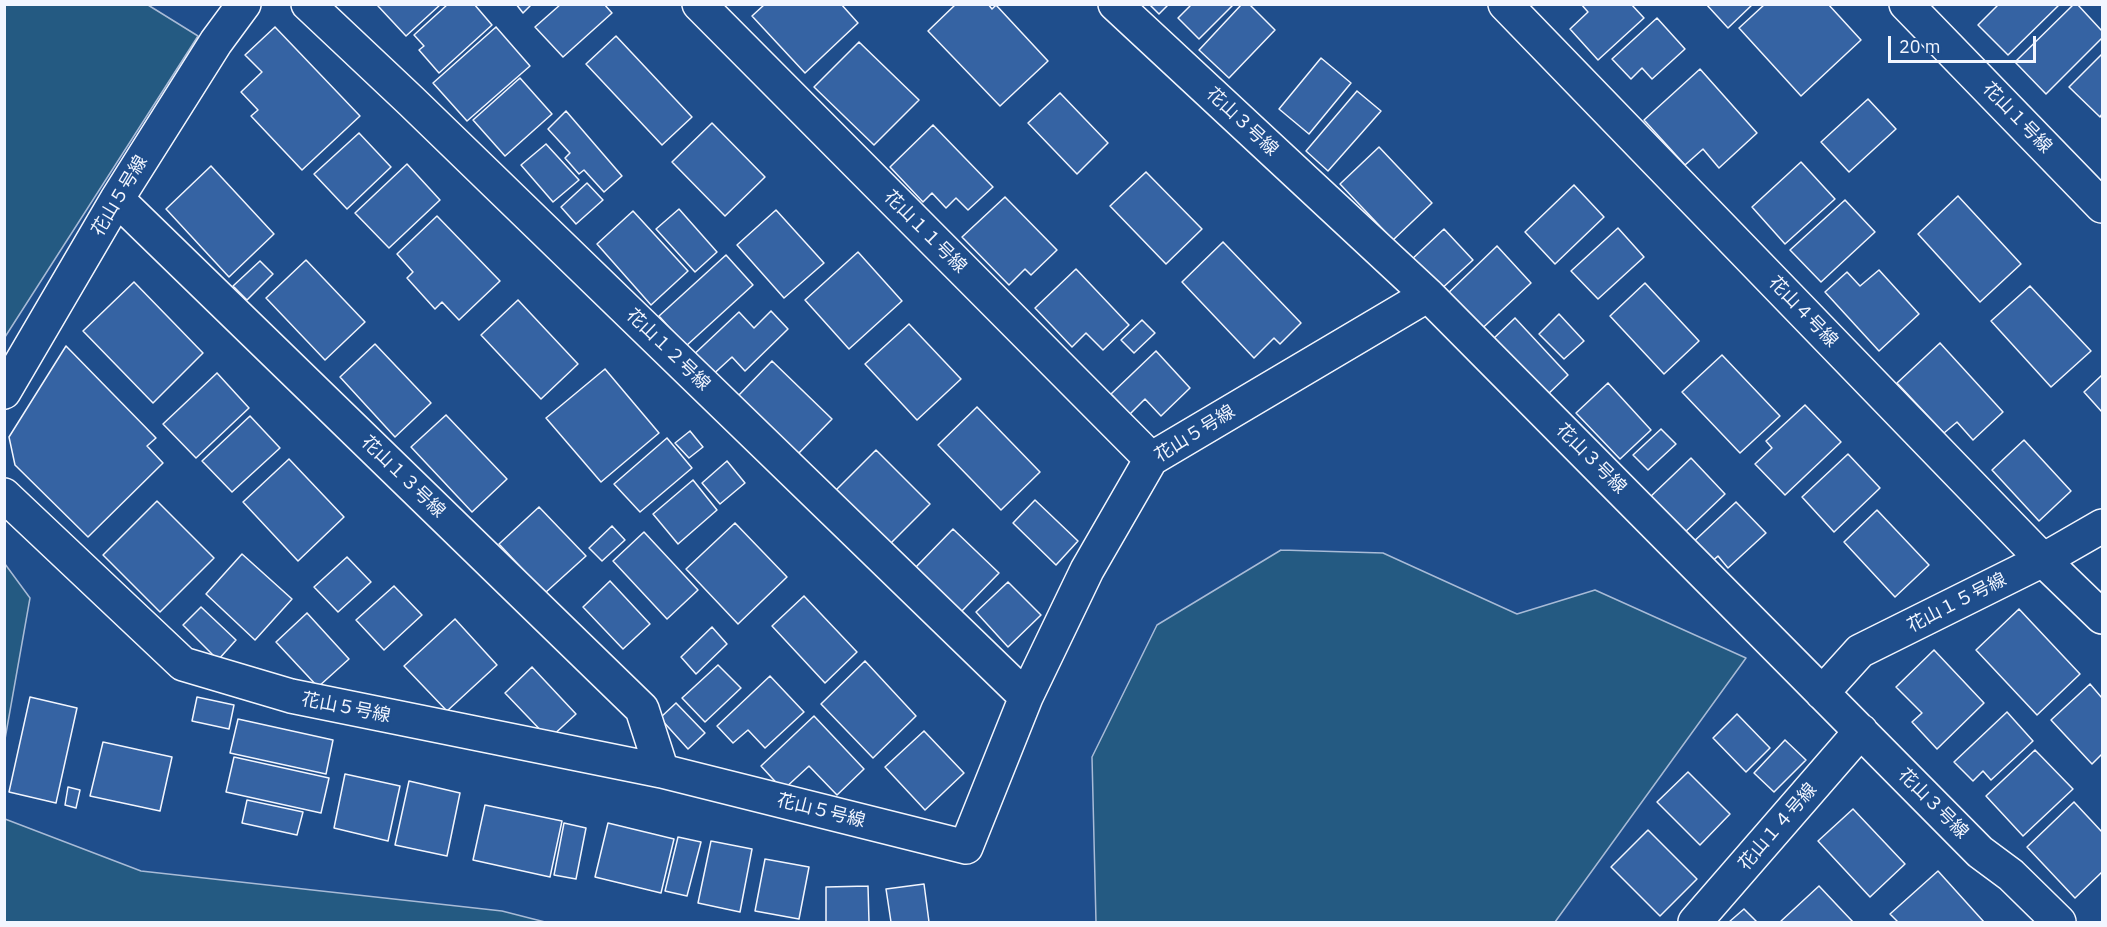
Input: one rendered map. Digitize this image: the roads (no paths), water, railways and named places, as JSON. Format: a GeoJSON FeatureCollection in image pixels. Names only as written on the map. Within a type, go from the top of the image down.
{"type":"FeatureCollection","features":[{"type":"Feature","properties":{"kind":"street","name":"花山５号線"},"geometry":{"type":"LineString","coordinates":[[4,392],[117,199],[216,42],[244,4]]}},
{"type":"Feature","properties":{"kind":"street","name":"花山１２号線"},"geometry":{"type":"LineString","coordinates":[[308,4],[1026,697]]}},
{"type":"Feature","properties":{"kind":"street","name":"花山１１号線"},"geometry":{"type":"LineString","coordinates":[[699,4],[1151,459]]}},
{"type":"Feature","properties":{"kind":"street","name":"花山３号線"},"geometry":{"type":"LineString","coordinates":[[1115,4],[1428,295],[1980,852],[2012,874],[2059,922]]}},
{"type":"Feature","properties":{"kind":"street","name":"花山４号線"},"geometry":{"type":"LineString","coordinates":[[1505,4],[2043,560],[2103,617]]}},
{"type":"Feature","properties":{"kind":"street","name":"花山１号線"},"geometry":{"type":"LineString","coordinates":[[1906,4],[2103,206]]}},
{"type":"Feature","properties":{"kind":"street","name":"花山１３号線"},"geometry":{"type":"LineString","coordinates":[[117,199],[642,709],[662,771]]}},
{"type":"Feature","properties":{"kind":"street","name":"花山５号線"},"geometry":{"type":"LineString","coordinates":[[4,495],[183,664],[291,696],[662,771],[966,847],[1026,697],[1087,570],[1151,459],[1428,295]]}},
{"type":"Feature","properties":{"kind":"street","name":"花山１５号線"},"geometry":{"type":"LineString","coordinates":[[1822,693],[1860,651],[2043,560],[2103,526]]}},
{"type":"Feature","properties":{"kind":"street","name":"花山１４号線"},"geometry":{"type":"LineString","coordinates":[[1695,922],[1861,731]]}}]}
